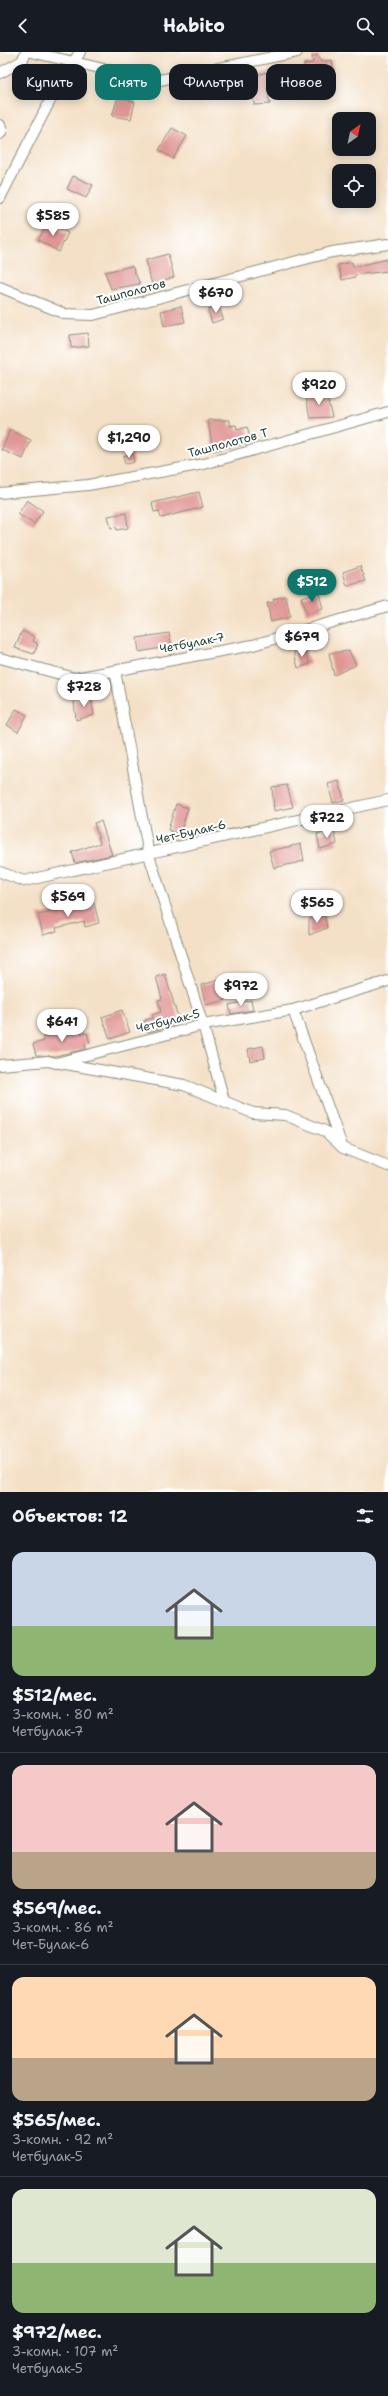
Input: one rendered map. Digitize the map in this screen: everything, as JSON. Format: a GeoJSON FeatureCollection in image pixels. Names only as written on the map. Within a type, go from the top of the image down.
{"type":"FeatureCollection","features":[{"type":"Feature","properties":{"kind":"street"},"geometry":{"type":"LineString","coordinates":[[0,73],[22,61],[26,52]]}},
{"type":"Feature","properties":{"kind":"street"},"geometry":{"type":"LineString","coordinates":[[31,52],[155,81],[297,52]]}},
{"type":"Feature","properties":{"kind":"street"},"geometry":{"type":"LineString","coordinates":[[0,198],[53,95],[80,52]]}},
{"type":"Feature","properties":{"kind":"street"},"geometry":{"type":"LineString","coordinates":[[0,125],[2,130],[0,134]]}},
{"type":"Feature","properties":{"kind":"street","name":"Ташполотов"},"geometry":{"type":"LineString","coordinates":[[0,287],[65,314],[94,316],[332,252],[388,244]]}},
{"type":"Feature","properties":{"kind":"street","name":"Ташполотов Т"},"geometry":{"type":"LineString","coordinates":[[0,494],[88,484],[204,464],[388,412]]}},
{"type":"Feature","properties":{"kind":"street","name":"Четбулак-7"},"geometry":{"type":"LineString","coordinates":[[0,658],[75,678],[253,645],[388,606]]}},
{"type":"Feature","properties":{"kind":"street"},"geometry":{"type":"LineString","coordinates":[[115,671],[149,855],[203,1025],[224,1100]]}},
{"type":"Feature","properties":{"kind":"street","name":"Чет-Булак-6"},"geometry":{"type":"LineString","coordinates":[[0,872],[24,881],[149,855],[388,800]]}},
{"type":"Feature","properties":{"kind":"street","name":"Четбулак-5"},"geometry":{"type":"LineString","coordinates":[[0,1064],[48,1061],[56,1062],[203,1025],[293,1010],[388,981]]}},
{"type":"Feature","properties":{"kind":"street"},"geometry":{"type":"LineString","coordinates":[[293,1010],[343,1148]]}},
{"type":"Feature","properties":{"kind":"street"},"geometry":{"type":"LineString","coordinates":[[56,1062],[184,1085],[254,1113],[285,1115],[325,1131],[343,1148],[388,1166]]}},
{"type":"Feature","properties":{"kind":"building"},"geometry":{"type":"Polygon","coordinates":[[[318,55],[321,62],[332,60],[332,64],[304,64],[313,63],[312,57],[318,55]]]}},
{"type":"Feature","properties":{"kind":"building"},"geometry":{"type":"Polygon","coordinates":[[[266,72],[266,100],[269,100],[270,104],[254,105],[254,100],[258,100],[258,75],[266,72]]]}},
{"type":"Feature","properties":{"kind":"building"},"geometry":{"type":"Polygon","coordinates":[[[117,100],[128,100],[135,102],[131,119],[112,116],[117,100]]]}},
{"type":"Feature","properties":{"kind":"building"},"geometry":{"type":"Polygon","coordinates":[[[172,128],[187,136],[173,159],[159,150],[172,128]]]}},
{"type":"Feature","properties":{"kind":"building"},"geometry":{"type":"Polygon","coordinates":[[[73,176],[93,185],[86,198],[67,189],[73,176]]]}},
{"type":"Feature","properties":{"kind":"building"},"geometry":{"type":"Polygon","coordinates":[[[48,223],[68,233],[59,252],[38,240],[48,223]]]}},
{"type":"Feature","properties":{"kind":"building"},"geometry":{"type":"Polygon","coordinates":[[[168,254],[174,277],[152,285],[146,260],[168,254]]]}},
{"type":"Feature","properties":{"kind":"building"},"geometry":{"type":"Polygon","coordinates":[[[388,259],[388,271],[355,275],[355,277],[342,280],[338,265],[352,262],[353,267],[388,259]]]}},
{"type":"Feature","properties":{"kind":"building"},"geometry":{"type":"Polygon","coordinates":[[[132,266],[140,284],[111,289],[105,272],[132,266]]]}},
{"type":"Feature","properties":{"kind":"building"},"geometry":{"type":"Polygon","coordinates":[[[181,306],[185,322],[164,326],[161,311],[181,306]]]}},
{"type":"Feature","properties":{"kind":"building"},"geometry":{"type":"Polygon","coordinates":[[[219,306],[223,319],[212,323],[208,310],[219,306]]]}},
{"type":"Feature","properties":{"kind":"building"},"geometry":{"type":"Polygon","coordinates":[[[88,333],[89,346],[71,348],[70,335],[88,333]]]}},
{"type":"Feature","properties":{"kind":"building"},"geometry":{"type":"Polygon","coordinates":[[[326,393],[332,417],[310,418],[306,396],[326,393]]]}},
{"type":"Feature","properties":{"kind":"building"},"geometry":{"type":"Polygon","coordinates":[[[208,420],[230,420],[230,426],[236,425],[237,430],[247,427],[251,442],[213,451],[208,420]]]}},
{"type":"Feature","properties":{"kind":"building"},"geometry":{"type":"Polygon","coordinates":[[[10,430],[31,440],[23,459],[2,450],[10,430]]]}},
{"type":"Feature","properties":{"kind":"building"},"geometry":{"type":"Polygon","coordinates":[[[132,453],[134,462],[125,464],[123,456],[132,453]]]}},
{"type":"Feature","properties":{"kind":"building"},"geometry":{"type":"Polygon","coordinates":[[[199,492],[203,507],[161,518],[159,511],[154,512],[152,503],[199,492]]]}},
{"type":"Feature","properties":{"kind":"building"},"geometry":{"type":"Polygon","coordinates":[[[27,500],[43,511],[34,524],[18,514],[27,500]]]}},
{"type":"Feature","properties":{"kind":"building"},"geometry":{"type":"Polygon","coordinates":[[[126,513],[128,528],[117,530],[116,527],[111,528],[108,516],[126,513]]]}},
{"type":"Feature","properties":{"kind":"building"},"geometry":{"type":"Polygon","coordinates":[[[360,566],[366,581],[347,586],[343,572],[360,566]]]}},
{"type":"Feature","properties":{"kind":"building"},"geometry":{"type":"Polygon","coordinates":[[[319,593],[323,609],[306,614],[301,597],[319,593]]]}},
{"type":"Feature","properties":{"kind":"building"},"geometry":{"type":"Polygon","coordinates":[[[286,596],[290,617],[271,622],[267,603],[274,602],[273,599],[286,596]]]}},
{"type":"Feature","properties":{"kind":"building"},"geometry":{"type":"Polygon","coordinates":[[[22,631],[35,637],[33,641],[38,644],[34,654],[15,648],[22,631]]]}},
{"type":"Feature","properties":{"kind":"building"},"geometry":{"type":"Polygon","coordinates":[[[169,633],[172,646],[139,652],[137,638],[169,633]]]}},
{"type":"Feature","properties":{"kind":"building"},"geometry":{"type":"Polygon","coordinates":[[[304,647],[310,664],[298,668],[294,652],[304,647]]]}},
{"type":"Feature","properties":{"kind":"building"},"geometry":{"type":"Polygon","coordinates":[[[349,651],[356,665],[334,675],[329,653],[349,651]]]}},
{"type":"Feature","properties":{"kind":"building"},"geometry":{"type":"Polygon","coordinates":[[[91,697],[94,715],[76,720],[74,701],[91,697]]]}},
{"type":"Feature","properties":{"kind":"building"},"geometry":{"type":"Polygon","coordinates":[[[16,709],[27,715],[18,732],[7,725],[16,709]]]}},
{"type":"Feature","properties":{"kind":"building"},"geometry":{"type":"Polygon","coordinates":[[[339,781],[344,800],[333,803],[328,784],[339,781]]]}},
{"type":"Feature","properties":{"kind":"building"},"geometry":{"type":"Polygon","coordinates":[[[287,785],[293,807],[274,811],[272,787],[287,785]]]}},
{"type":"Feature","properties":{"kind":"building"},"geometry":{"type":"Polygon","coordinates":[[[176,804],[188,808],[180,834],[168,830],[176,804]]]}},
{"type":"Feature","properties":{"kind":"building"},"geometry":{"type":"Polygon","coordinates":[[[101,821],[112,855],[75,863],[72,852],[100,843],[94,823],[101,821]]]}},
{"type":"Feature","properties":{"kind":"building"},"geometry":{"type":"Polygon","coordinates":[[[334,830],[337,844],[320,849],[317,834],[334,830]]]}},
{"type":"Feature","properties":{"kind":"building"},"geometry":{"type":"Polygon","coordinates":[[[301,844],[304,861],[274,868],[269,851],[301,844]]]}},
{"type":"Feature","properties":{"kind":"building"},"geometry":{"type":"Polygon","coordinates":[[[94,903],[99,923],[85,927],[84,921],[56,928],[57,931],[43,935],[38,915],[94,903]]]}},
{"type":"Feature","properties":{"kind":"building"},"geometry":{"type":"Polygon","coordinates":[[[324,912],[327,928],[309,935],[309,919],[324,912]]]}},
{"type":"Feature","properties":{"kind":"building"},"geometry":{"type":"Polygon","coordinates":[[[165,974],[180,1024],[148,1032],[145,1020],[153,1018],[152,1015],[161,1012],[158,1000],[162,999],[156,977],[165,974]]]}},
{"type":"Feature","properties":{"kind":"building"},"geometry":{"type":"Polygon","coordinates":[[[220,980],[226,1000],[206,1005],[201,985],[220,980]]]}},
{"type":"Feature","properties":{"kind":"building"},"geometry":{"type":"Polygon","coordinates":[[[251,1000],[253,1010],[231,1014],[229,1005],[251,1000]]]}},
{"type":"Feature","properties":{"kind":"building"},"geometry":{"type":"Polygon","coordinates":[[[122,1010],[130,1032],[110,1039],[102,1017],[122,1010]]]}},
{"type":"Feature","properties":{"kind":"building"},"geometry":{"type":"Polygon","coordinates":[[[80,1026],[82,1034],[87,1033],[90,1043],[85,1044],[86,1049],[55,1056],[36,1055],[33,1044],[44,1041],[43,1037],[57,1033],[56,1031],[80,1026]]]}},
{"type":"Feature","properties":{"kind":"building"},"geometry":{"type":"Polygon","coordinates":[[[263,1046],[265,1058],[250,1061],[248,1049],[263,1046]]]}}]}
